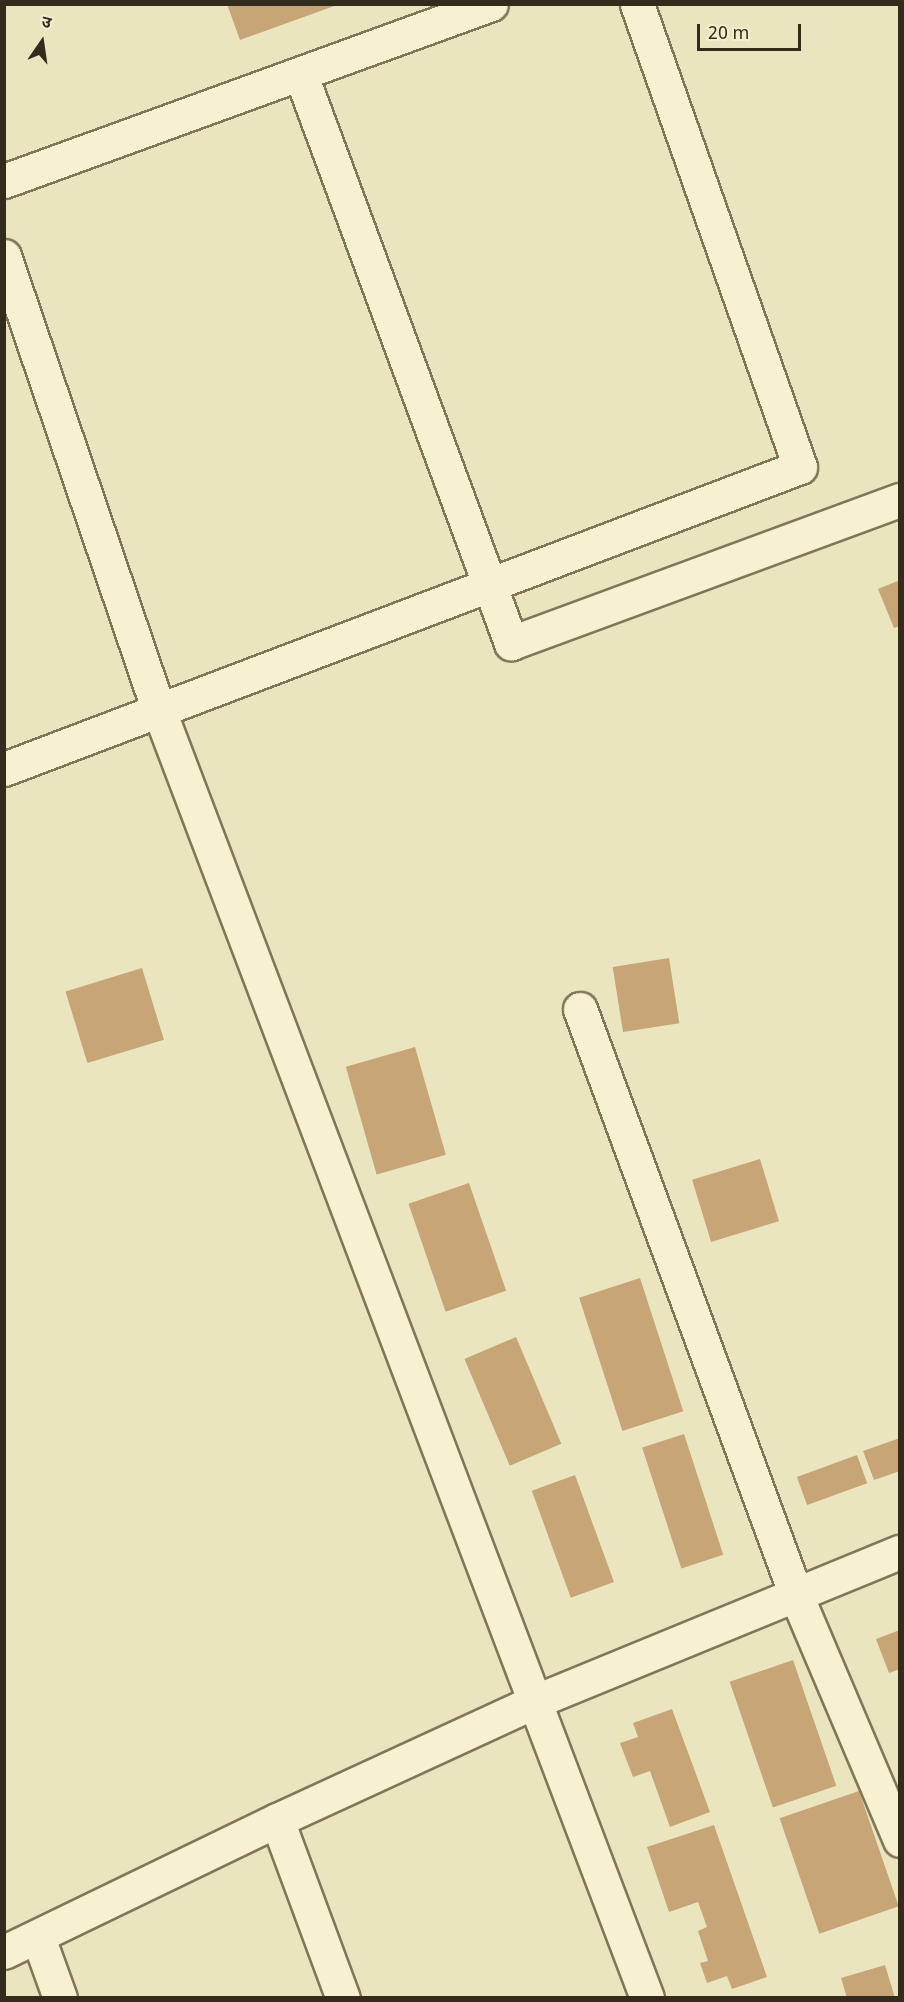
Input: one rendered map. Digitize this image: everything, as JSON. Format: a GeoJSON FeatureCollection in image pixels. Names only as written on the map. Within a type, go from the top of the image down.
{"type":"FeatureCollection","features":[{"type":"Feature","properties":{"kind":"street"},"geometry":{"type":"LineString","coordinates":[[4,181],[301,75],[491,4]]}},
{"type":"Feature","properties":{"kind":"street"},"geometry":{"type":"LineString","coordinates":[[4,770],[160,713],[490,584],[800,467],[637,4]]}},
{"type":"Feature","properties":{"kind":"street"},"geometry":{"type":"LineString","coordinates":[[301,75],[511,643],[900,500]]}},
{"type":"Feature","properties":{"kind":"street"},"geometry":{"type":"LineString","coordinates":[[4,256],[160,713],[647,1998]]}},
{"type":"Feature","properties":{"kind":"street"},"geometry":{"type":"LineString","coordinates":[[580,1009],[796,1595],[900,1840]]}},
{"type":"Feature","properties":{"kind":"street"},"geometry":{"type":"LineString","coordinates":[[4,1952],[278,1820],[536,1701],[900,1552]]}},
{"type":"Feature","properties":{"kind":"street"},"geometry":{"type":"LineString","coordinates":[[278,1820],[342,1998]]}},
{"type":"Feature","properties":{"kind":"street"},"geometry":{"type":"LineString","coordinates":[[38,1937],[60,1998]]}},
{"type":"Feature","properties":{"kind":"building"},"geometry":{"type":"Polygon","coordinates":[[[227,4],[337,4],[337,5],[240,40],[227,4]]]}},
{"type":"Feature","properties":{"kind":"building"},"geometry":{"type":"Polygon","coordinates":[[[900,580],[900,626],[894,628],[878,589],[900,580]]]}},
{"type":"Feature","properties":{"kind":"building"},"geometry":{"type":"Polygon","coordinates":[[[669,958],[679,1023],[623,1032],[613,967],[669,958]]]}},
{"type":"Feature","properties":{"kind":"building"},"geometry":{"type":"Polygon","coordinates":[[[142,968],[164,1040],[87,1063],[65,991],[142,968]]]}},
{"type":"Feature","properties":{"kind":"building"},"geometry":{"type":"Polygon","coordinates":[[[415,1047],[446,1155],[377,1175],[346,1067],[415,1047]]]}},
{"type":"Feature","properties":{"kind":"building"},"geometry":{"type":"Polygon","coordinates":[[[760,1159],[779,1221],[711,1242],[692,1180],[760,1159]]]}},
{"type":"Feature","properties":{"kind":"building"},"geometry":{"type":"Polygon","coordinates":[[[469,1183],[506,1291],[446,1312],[408,1204],[469,1183]]]}},
{"type":"Feature","properties":{"kind":"building"},"geometry":{"type":"Polygon","coordinates":[[[640,1278],[683,1411],[622,1431],[579,1298],[640,1278]]]}},
{"type":"Feature","properties":{"kind":"building"},"geometry":{"type":"Polygon","coordinates":[[[516,1337],[561,1444],[510,1466],[464,1359],[516,1337]]]}},
{"type":"Feature","properties":{"kind":"building"},"geometry":{"type":"Polygon","coordinates":[[[684,1434],[723,1555],[681,1568],[642,1448],[684,1434]]]}},
{"type":"Feature","properties":{"kind":"building"},"geometry":{"type":"Polygon","coordinates":[[[900,1438],[900,1471],[874,1480],[863,1451],[900,1438]]]}},
{"type":"Feature","properties":{"kind":"building"},"geometry":{"type":"Polygon","coordinates":[[[857,1455],[867,1483],[807,1505],[797,1477],[857,1455]]]}},
{"type":"Feature","properties":{"kind":"building"},"geometry":{"type":"Polygon","coordinates":[[[575,1475],[614,1582],[571,1598],[532,1491],[575,1475]]]}},
{"type":"Feature","properties":{"kind":"building"},"geometry":{"type":"Polygon","coordinates":[[[900,1630],[900,1669],[889,1673],[876,1639],[900,1630]]]}},
{"type":"Feature","properties":{"kind":"building"},"geometry":{"type":"Polygon","coordinates":[[[793,1660],[836,1786],[773,1808],[730,1682],[793,1660]]]}},
{"type":"Feature","properties":{"kind":"building"},"geometry":{"type":"Polygon","coordinates":[[[672,1709],[710,1812],[670,1827],[650,1771],[633,1777],[620,1743],[638,1737],[633,1723],[672,1709]]]}},
{"type":"Feature","properties":{"kind":"building"},"geometry":{"type":"Polygon","coordinates":[[[859,1791],[899,1906],[819,1934],[780,1818],[859,1791]]]}},
{"type":"Feature","properties":{"kind":"building"},"geometry":{"type":"Polygon","coordinates":[[[714,1825],[767,1977],[732,1989],[727,1976],[707,1983],[700,1963],[708,1961],[698,1931],[707,1927],[698,1902],[669,1912],[647,1847],[714,1825]]]}},
{"type":"Feature","properties":{"kind":"building"},"geometry":{"type":"Polygon","coordinates":[[[885,1965],[895,1998],[847,1998],[841,1978],[885,1965]]]}}]}
